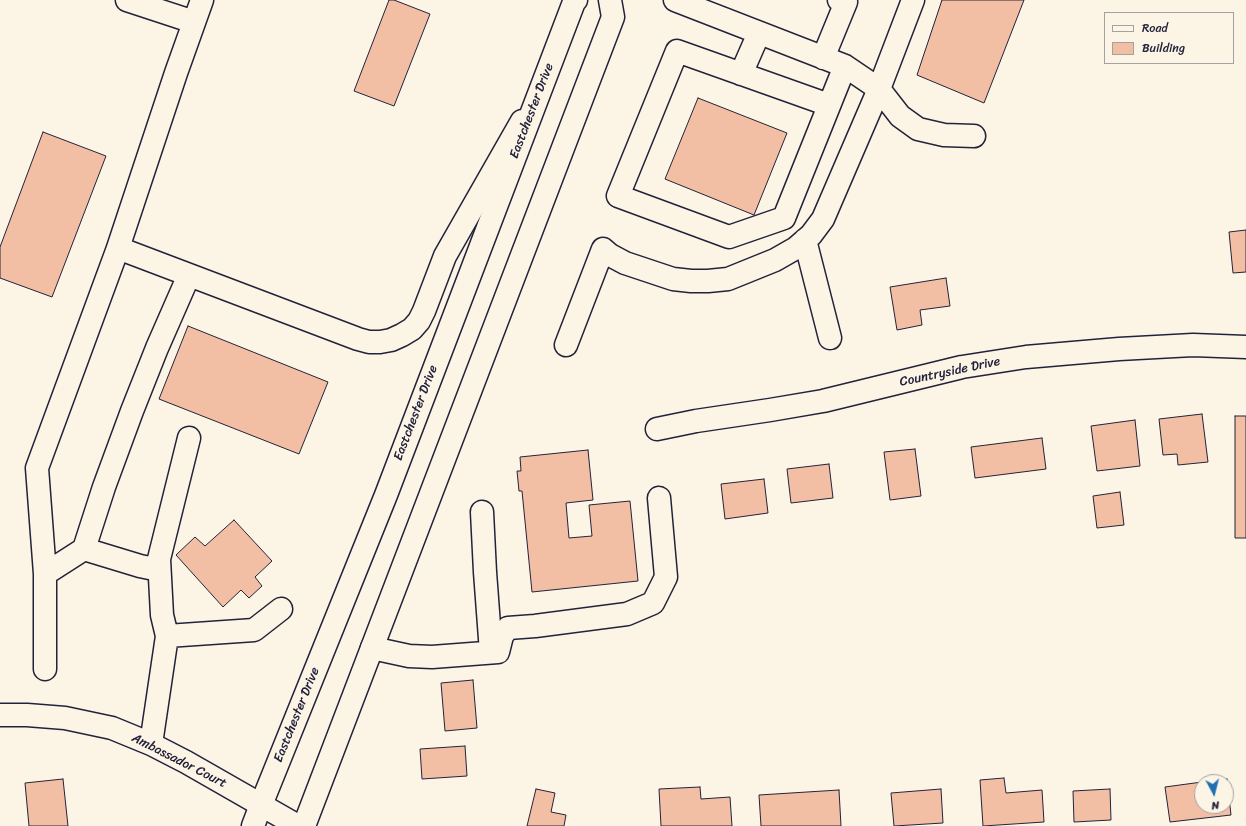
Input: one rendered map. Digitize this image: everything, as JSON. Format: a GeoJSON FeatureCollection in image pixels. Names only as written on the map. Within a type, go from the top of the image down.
{"type":"FeatureCollection","features":[{"type":"Feature","properties":{"kind":"main road"},"geometry":{"type":"LineString","coordinates":[[127,0],[194,22]]}},
{"type":"Feature","properties":{"kind":"main road"},"geometry":{"type":"LineString","coordinates":[[45,669],[45,574],[37,468],[118,248],[202,0]]}},
{"type":"Feature","properties":{"kind":"main road","name":"Eastchester Drive"},"geometry":{"type":"LineString","coordinates":[[253,826],[386,495],[542,85],[576,0]]}},
{"type":"Feature","properties":{"kind":"main road"},"geometry":{"type":"LineString","coordinates":[[304,826],[613,17],[610,0]]}},
{"type":"Feature","properties":{"kind":"main road"},"geometry":{"type":"LineString","coordinates":[[675,0],[845,66],[878,89],[900,116],[918,128],[944,135],[974,136]]}},
{"type":"Feature","properties":{"kind":"main road"},"geometry":{"type":"LineString","coordinates":[[566,346],[603,249],[610,256],[673,279],[691,282],[708,281],[728,278],[775,260],[796,248],[811,235],[823,219],[878,89],[913,0]]}},
{"type":"Feature","properties":{"kind":"main road"},"geometry":{"type":"LineString","coordinates":[[823,58],[844,1]]}},
{"type":"Feature","properties":{"kind":"main road"},"geometry":{"type":"LineString","coordinates":[[741,74],[759,33]]}},
{"type":"Feature","properties":{"kind":"main road"},"geometry":{"type":"LineString","coordinates":[[829,105],[678,52],[618,196],[729,237],[784,218],[845,66]]}},
{"type":"Feature","properties":{"kind":"main road"},"geometry":{"type":"LineString","coordinates":[[118,248],[358,339],[369,342],[391,340],[412,329],[419,321],[445,256],[542,85]]}},
{"type":"Feature","properties":{"kind":"main road"},"geometry":{"type":"LineString","coordinates":[[805,240],[830,338]]}},
{"type":"Feature","properties":{"kind":"main road"},"geometry":{"type":"LineString","coordinates":[[45,574],[84,549],[104,487],[132,411],[188,275]]}},
{"type":"Feature","properties":{"kind":"main road","name":"Countryside Drive"},"geometry":{"type":"LineString","coordinates":[[657,429],[696,421],[823,401],[962,367],[1026,357],[1186,345],[1246,347]]}},
{"type":"Feature","properties":{"kind":"main road"},"geometry":{"type":"LineString","coordinates":[[151,744],[167,636],[162,615],[159,559],[189,438]]}},
{"type":"Feature","properties":{"kind":"main road"},"geometry":{"type":"LineString","coordinates":[[372,648],[409,656],[424,657],[498,652],[502,636],[508,628],[627,614],[653,603],[666,577],[659,498]]}},
{"type":"Feature","properties":{"kind":"main road"},"geometry":{"type":"LineString","coordinates":[[482,512],[491,652]]}},
{"type":"Feature","properties":{"kind":"main road"},"geometry":{"type":"LineString","coordinates":[[84,549],[140,566],[159,570]]}},
{"type":"Feature","properties":{"kind":"main road"},"geometry":{"type":"LineString","coordinates":[[167,636],[254,630],[281,609]]}},
{"type":"Feature","properties":{"kind":"main road","name":"Ambassador Court"},"geometry":{"type":"LineString","coordinates":[[0,715],[27,715],[65,718],[112,728],[151,744],[186,762],[298,826]]}},
{"type":"Feature","properties":{"kind":"building"},"geometry":{"type":"Polygon","coordinates":[[[389,0],[394,0],[430,14],[394,106],[354,91],[389,0]]]}},
{"type":"Feature","properties":{"kind":"building"},"geometry":{"type":"Polygon","coordinates":[[[942,0],[1024,0],[984,103],[917,75],[942,0]]]}},
{"type":"Feature","properties":{"kind":"building"},"geometry":{"type":"Polygon","coordinates":[[[698,98],[787,133],[754,215],[665,179],[698,98]]]}},
{"type":"Feature","properties":{"kind":"building"},"geometry":{"type":"Polygon","coordinates":[[[43,132],[106,156],[52,297],[0,278],[0,247],[43,132]]]}},
{"type":"Feature","properties":{"kind":"building"},"geometry":{"type":"Polygon","coordinates":[[[1246,230],[1246,272],[1233,273],[1229,232],[1246,230]]]}},
{"type":"Feature","properties":{"kind":"building"},"geometry":{"type":"Polygon","coordinates":[[[946,278],[950,306],[920,310],[922,325],[897,330],[890,287],[946,278]]]}},
{"type":"Feature","properties":{"kind":"building"},"geometry":{"type":"Polygon","coordinates":[[[188,326],[328,382],[299,454],[159,399],[188,326]]]}},
{"type":"Feature","properties":{"kind":"building"},"geometry":{"type":"Polygon","coordinates":[[[1202,414],[1208,462],[1178,465],[1177,454],[1163,455],[1159,419],[1202,414]]]}},
{"type":"Feature","properties":{"kind":"building"},"geometry":{"type":"Polygon","coordinates":[[[1235,416],[1246,416],[1246,538],[1235,538],[1235,416]]]}},
{"type":"Feature","properties":{"kind":"building"},"geometry":{"type":"Polygon","coordinates":[[[1135,420],[1140,466],[1097,471],[1091,426],[1135,420]]]}},
{"type":"Feature","properties":{"kind":"building"},"geometry":{"type":"Polygon","coordinates":[[[1042,438],[1046,469],[975,478],[971,447],[1042,438]]]}},
{"type":"Feature","properties":{"kind":"building"},"geometry":{"type":"Polygon","coordinates":[[[915,449],[921,496],[890,500],[884,452],[915,449]]]}},
{"type":"Feature","properties":{"kind":"building"},"geometry":{"type":"Polygon","coordinates":[[[588,450],[593,500],[566,503],[569,538],[592,536],[589,505],[630,501],[638,581],[532,592],[522,491],[519,491],[517,471],[521,471],[520,457],[588,450]]]}},
{"type":"Feature","properties":{"kind":"building"},"geometry":{"type":"Polygon","coordinates":[[[829,464],[833,498],[791,503],[787,469],[829,464]]]}},
{"type":"Feature","properties":{"kind":"building"},"geometry":{"type":"Polygon","coordinates":[[[764,479],[768,513],[725,519],[721,484],[764,479]]]}},
{"type":"Feature","properties":{"kind":"building"},"geometry":{"type":"Polygon","coordinates":[[[1120,492],[1124,525],[1097,528],[1093,496],[1120,492]]]}},
{"type":"Feature","properties":{"kind":"building"},"geometry":{"type":"Polygon","coordinates":[[[234,520],[272,561],[255,577],[262,586],[249,598],[241,590],[223,607],[176,555],[195,537],[205,546],[234,520]]]}},
{"type":"Feature","properties":{"kind":"building"},"geometry":{"type":"Polygon","coordinates":[[[473,680],[477,728],[445,731],[441,683],[473,680]]]}},
{"type":"Feature","properties":{"kind":"building"},"geometry":{"type":"Polygon","coordinates":[[[465,746],[467,776],[422,779],[420,749],[465,746]]]}},
{"type":"Feature","properties":{"kind":"building"},"geometry":{"type":"Polygon","coordinates":[[[1004,778],[1006,793],[1042,790],[1044,822],[983,826],[980,780],[1004,778]]]}},
{"type":"Feature","properties":{"kind":"building"},"geometry":{"type":"Polygon","coordinates":[[[63,779],[68,826],[29,826],[25,783],[63,779]]]}},
{"type":"Feature","properties":{"kind":"building"},"geometry":{"type":"Polygon","coordinates":[[[1194,783],[1194,814],[1231,815],[1170,822],[1165,787],[1194,783]]]}},
{"type":"Feature","properties":{"kind":"building"},"geometry":{"type":"Polygon","coordinates":[[[700,787],[701,799],[730,797],[732,826],[661,826],[659,789],[700,787]]]}},
{"type":"Feature","properties":{"kind":"building"},"geometry":{"type":"Polygon","coordinates":[[[536,789],[555,793],[551,812],[566,815],[564,826],[527,826],[536,789]]]}},
{"type":"Feature","properties":{"kind":"building"},"geometry":{"type":"Polygon","coordinates":[[[941,789],[943,823],[894,826],[891,793],[941,789]]]}},
{"type":"Feature","properties":{"kind":"building"},"geometry":{"type":"Polygon","coordinates":[[[1110,789],[1111,820],[1074,822],[1073,791],[1110,789]]]}},
{"type":"Feature","properties":{"kind":"building"},"geometry":{"type":"Polygon","coordinates":[[[839,790],[841,826],[761,826],[759,795],[839,790]]]}}]}
